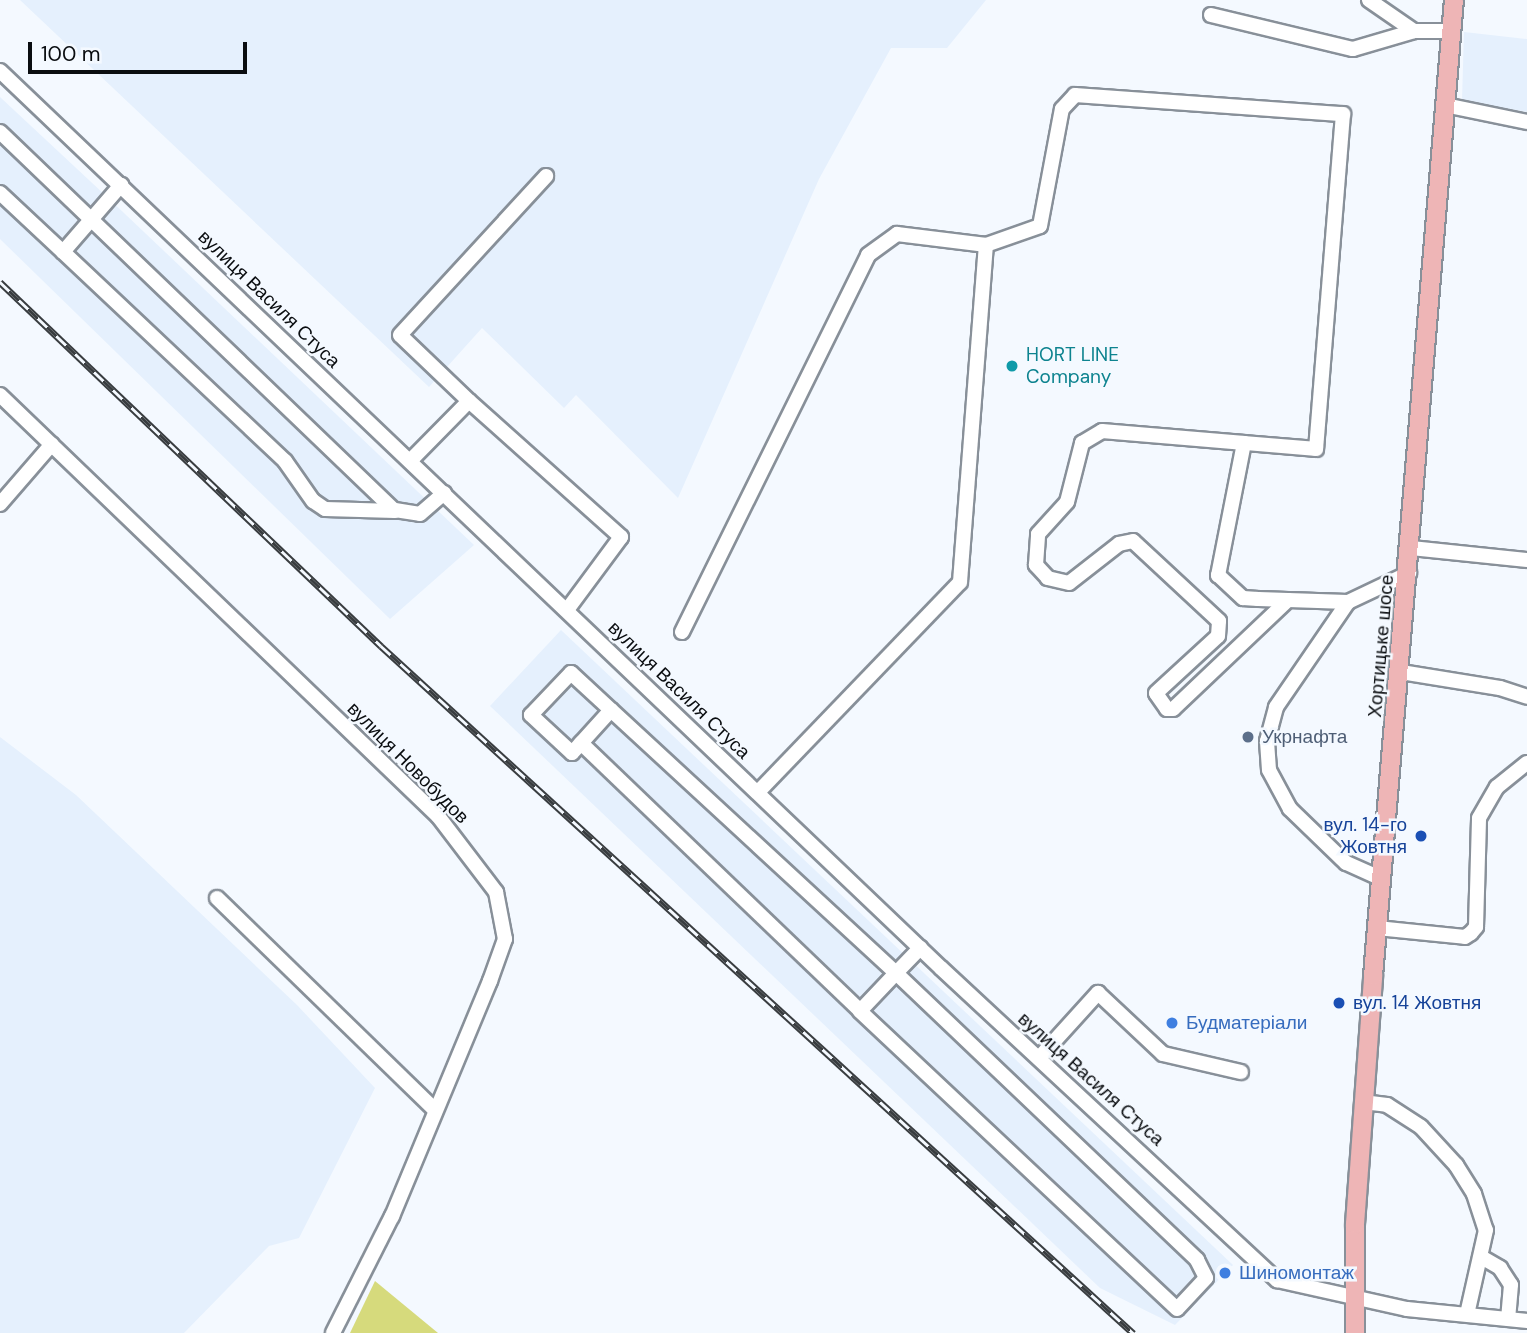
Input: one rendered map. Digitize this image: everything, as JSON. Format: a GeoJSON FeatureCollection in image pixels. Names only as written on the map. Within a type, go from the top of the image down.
{"type":"FeatureCollection","features":[{"type":"Feature","properties":{"kind":"main road","name":"Хортицьке шосе"},"geometry":{"type":"LineString","coordinates":[[1355,1333],[1354,1296],[1363,1102],[1380,878],[1401,672],[1454,0]]}},
{"type":"Feature","properties":{"kind":"street"},"geometry":{"type":"LineString","coordinates":[[1368,0],[1414,31]]}},
{"type":"Feature","properties":{"kind":"street"},"geometry":{"type":"LineString","coordinates":[[1211,15],[1353,49],[1414,31],[1452,31]]}},
{"type":"Feature","properties":{"kind":"street","name":"вулиця Василя Стуса"},"geometry":{"type":"LineString","coordinates":[[0,71],[920,948],[1277,1280],[1407,1309],[1527,1321]]}},
{"type":"Feature","properties":{"kind":"street"},"geometry":{"type":"LineString","coordinates":[[682,632],[868,255],[897,234],[986,245],[1040,226],[1062,109],[1075,95],[1343,114],[1316,449],[1102,431],[1090,435],[1082,443],[1067,502],[1038,534],[1036,565],[1048,578],[1069,583],[1119,544],[1133,541],[1219,621],[1218,636],[1156,693],[1170,710],[1289,600]]}},
{"type":"Feature","properties":{"kind":"street"},"geometry":{"type":"LineString","coordinates":[[1445,105],[1527,122]]}},
{"type":"Feature","properties":{"kind":"street"},"geometry":{"type":"LineString","coordinates":[[0,132],[395,509],[420,514],[444,493]]}},
{"type":"Feature","properties":{"kind":"street"},"geometry":{"type":"LineString","coordinates":[[546,176],[400,335],[469,401],[621,537],[567,610]]}},
{"type":"Feature","properties":{"kind":"street"},"geometry":{"type":"LineString","coordinates":[[63,252],[121,184]]}},
{"type":"Feature","properties":{"kind":"street"},"geometry":{"type":"LineString","coordinates":[[0,193],[285,461],[313,501],[325,509],[391,513],[395,509]]}},
{"type":"Feature","properties":{"kind":"street"},"geometry":{"type":"LineString","coordinates":[[758,792],[960,582],[986,245]]}},
{"type":"Feature","properties":{"kind":"street","name":"вулиця Новобудов"},"geometry":{"type":"LineString","coordinates":[[0,395],[438,816],[496,892],[505,939],[474,1023],[434,1109],[392,1216],[334,1333]]}},
{"type":"Feature","properties":{"kind":"street"},"geometry":{"type":"LineString","coordinates":[[410,461],[469,401]]}},
{"type":"Feature","properties":{"kind":"street"},"geometry":{"type":"LineString","coordinates":[[1244,443],[1218,575],[1243,598],[1348,603],[1409,573]]}},
{"type":"Feature","properties":{"kind":"street"},"geometry":{"type":"LineString","coordinates":[[0,504],[52,444]]}},
{"type":"Feature","properties":{"kind":"street"},"geometry":{"type":"LineString","coordinates":[[1411,548],[1527,560]]}},
{"type":"Feature","properties":{"kind":"street"},"geometry":{"type":"LineString","coordinates":[[1348,603],[1276,707],[1268,741],[1269,770],[1290,809],[1346,863],[1380,878]]}},
{"type":"Feature","properties":{"kind":"street"},"geometry":{"type":"LineString","coordinates":[[1401,672],[1500,688],[1527,697]]}},
{"type":"Feature","properties":{"kind":"street"},"geometry":{"type":"LineString","coordinates":[[581,743],[1165,1301],[1177,1309],[1206,1278],[1196,1260],[896,973],[571,673],[531,715],[572,753],[581,743],[611,710]]}},
{"type":"Feature","properties":{"kind":"street"},"geometry":{"type":"LineString","coordinates":[[1377,928],[1465,937],[1471,933],[1476,927],[1479,818],[1497,787],[1527,763]]}},
{"type":"Feature","properties":{"kind":"street"},"geometry":{"type":"LineString","coordinates":[[217,898],[434,1109]]}},
{"type":"Feature","properties":{"kind":"street"},"geometry":{"type":"LineString","coordinates":[[860,1011],[920,948]]}},
{"type":"Feature","properties":{"kind":"street"},"geometry":{"type":"LineString","coordinates":[[1039,1058],[1098,993],[1163,1054],[1241,1072]]}},
{"type":"Feature","properties":{"kind":"street"},"geometry":{"type":"LineString","coordinates":[[1363,1102],[1387,1105],[1421,1127],[1457,1165],[1480,1210],[1486,1230],[1483,1258],[1467,1314]]}},
{"type":"Feature","properties":{"kind":"street"},"geometry":{"type":"LineString","coordinates":[[1483,1258],[1500,1268],[1511,1285],[1508,1319]]}},
{"type":"Feature","properties":{"kind":"shaded area"},"geometry":{"type":"Polygon","coordinates":[[[20,0],[986,0],[947,48],[891,48],[819,179],[678,498],[576,395],[564,408],[482,328],[429,387],[20,0]]]}},
{"type":"Feature","properties":{"kind":"shaded area"},"geometry":{"type":"Polygon","coordinates":[[[1464,32],[1527,39],[1527,112],[1462,101],[1464,32]]]}},
{"type":"Feature","properties":{"kind":"shaded area"},"geometry":{"type":"Polygon","coordinates":[[[0,97],[474,545],[390,619],[0,239],[0,97]]]}},
{"type":"Feature","properties":{"kind":"shaded area"},"geometry":{"type":"Polygon","coordinates":[[[561,630],[1233,1265],[1175,1325],[1100,1288],[490,706],[561,630]]]}},
{"type":"Feature","properties":{"kind":"shaded area"},"geometry":{"type":"Polygon","coordinates":[[[0,737],[76,795],[297,1005],[375,1088],[299,1238],[269,1246],[184,1333],[0,1333],[0,737]]]}},
{"type":"Feature","properties":{"kind":"green space"},"geometry":{"type":"Polygon","coordinates":[[[375,1281],[438,1333],[350,1333],[375,1281]]]}},
{"type":"Feature","properties":{"kind":"railway"},"geometry":{"type":"LineString","coordinates":[[0,282],[381,646],[1133,1333]]}},
{"type":"Feature","properties":{"kind":"place","name":"HORT LINE Company"},"geometry":{"type":"Point","coordinates":[1012,366]}},
{"type":"Feature","properties":{"kind":"place","name":"Укрнафта"},"geometry":{"type":"Point","coordinates":[1248,737]}},
{"type":"Feature","properties":{"kind":"place","name":"вул. 14-го Жовтня"},"geometry":{"type":"Point","coordinates":[1421,836]}},
{"type":"Feature","properties":{"kind":"place","name":"вул. 14 Жовтня"},"geometry":{"type":"Point","coordinates":[1339,1003]}},
{"type":"Feature","properties":{"kind":"place","name":"Будматеріали"},"geometry":{"type":"Point","coordinates":[1172,1023]}},
{"type":"Feature","properties":{"kind":"place","name":"Шиномонтаж"},"geometry":{"type":"Point","coordinates":[1225,1273]}}]}
